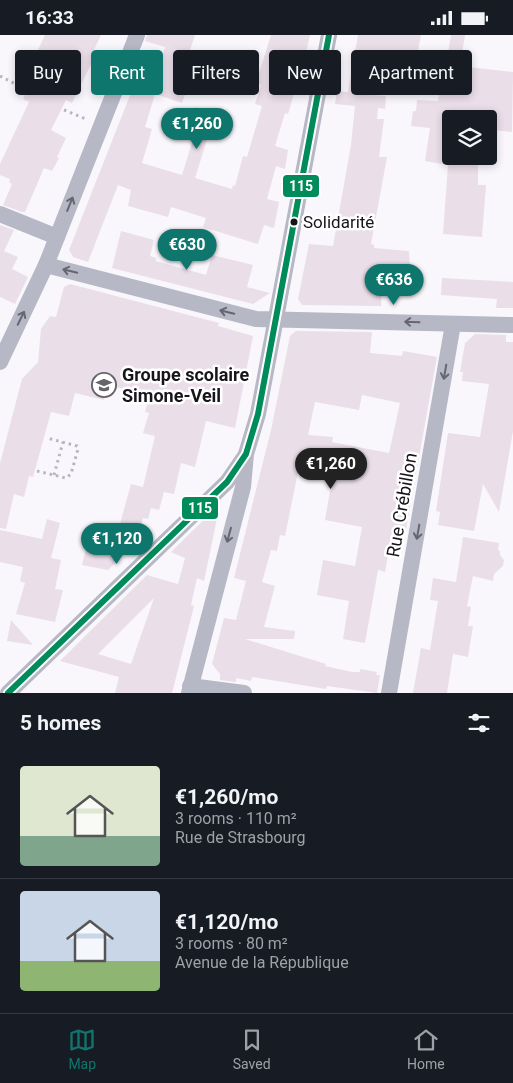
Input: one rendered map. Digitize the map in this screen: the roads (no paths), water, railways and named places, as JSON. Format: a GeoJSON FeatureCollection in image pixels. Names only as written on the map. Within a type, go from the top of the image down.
{"type":"FeatureCollection","features":[{"type":"Feature","properties":{"kind":"street"},"geometry":{"type":"LineString","coordinates":[[0,362],[46,265],[137,35]]}},
{"type":"Feature","properties":{"kind":"street"},"geometry":{"type":"LineString","coordinates":[[244,693],[189,689],[243,487],[246,454],[258,414],[329,35]]}},
{"type":"Feature","properties":{"kind":"street"},"geometry":{"type":"LineString","coordinates":[[0,214],[57,237]]}},
{"type":"Feature","properties":{"kind":"street"},"geometry":{"type":"LineString","coordinates":[[46,265],[256,319],[513,325]]}},
{"type":"Feature","properties":{"kind":"street","name":"Rue Crébillon"},"geometry":{"type":"LineString","coordinates":[[389,693],[453,324]]}},
{"type":"Feature","properties":{"kind":"street"},"geometry":{"type":"LineString","coordinates":[[8,693],[227,482],[246,454]]}},
{"type":"Feature","properties":{"kind":"street"},"geometry":{"type":"LineString","coordinates":[[216,491],[230,499],[237,506]]}},
{"type":"Feature","properties":{"kind":"place","name":"Solidarité"},"geometry":{"type":"Point","coordinates":[294,222]}},
{"type":"Feature","properties":{"kind":"place","name":"Groupe scolaire Simone-Veil"},"geometry":{"type":"Point","coordinates":[104,385]}}]}
